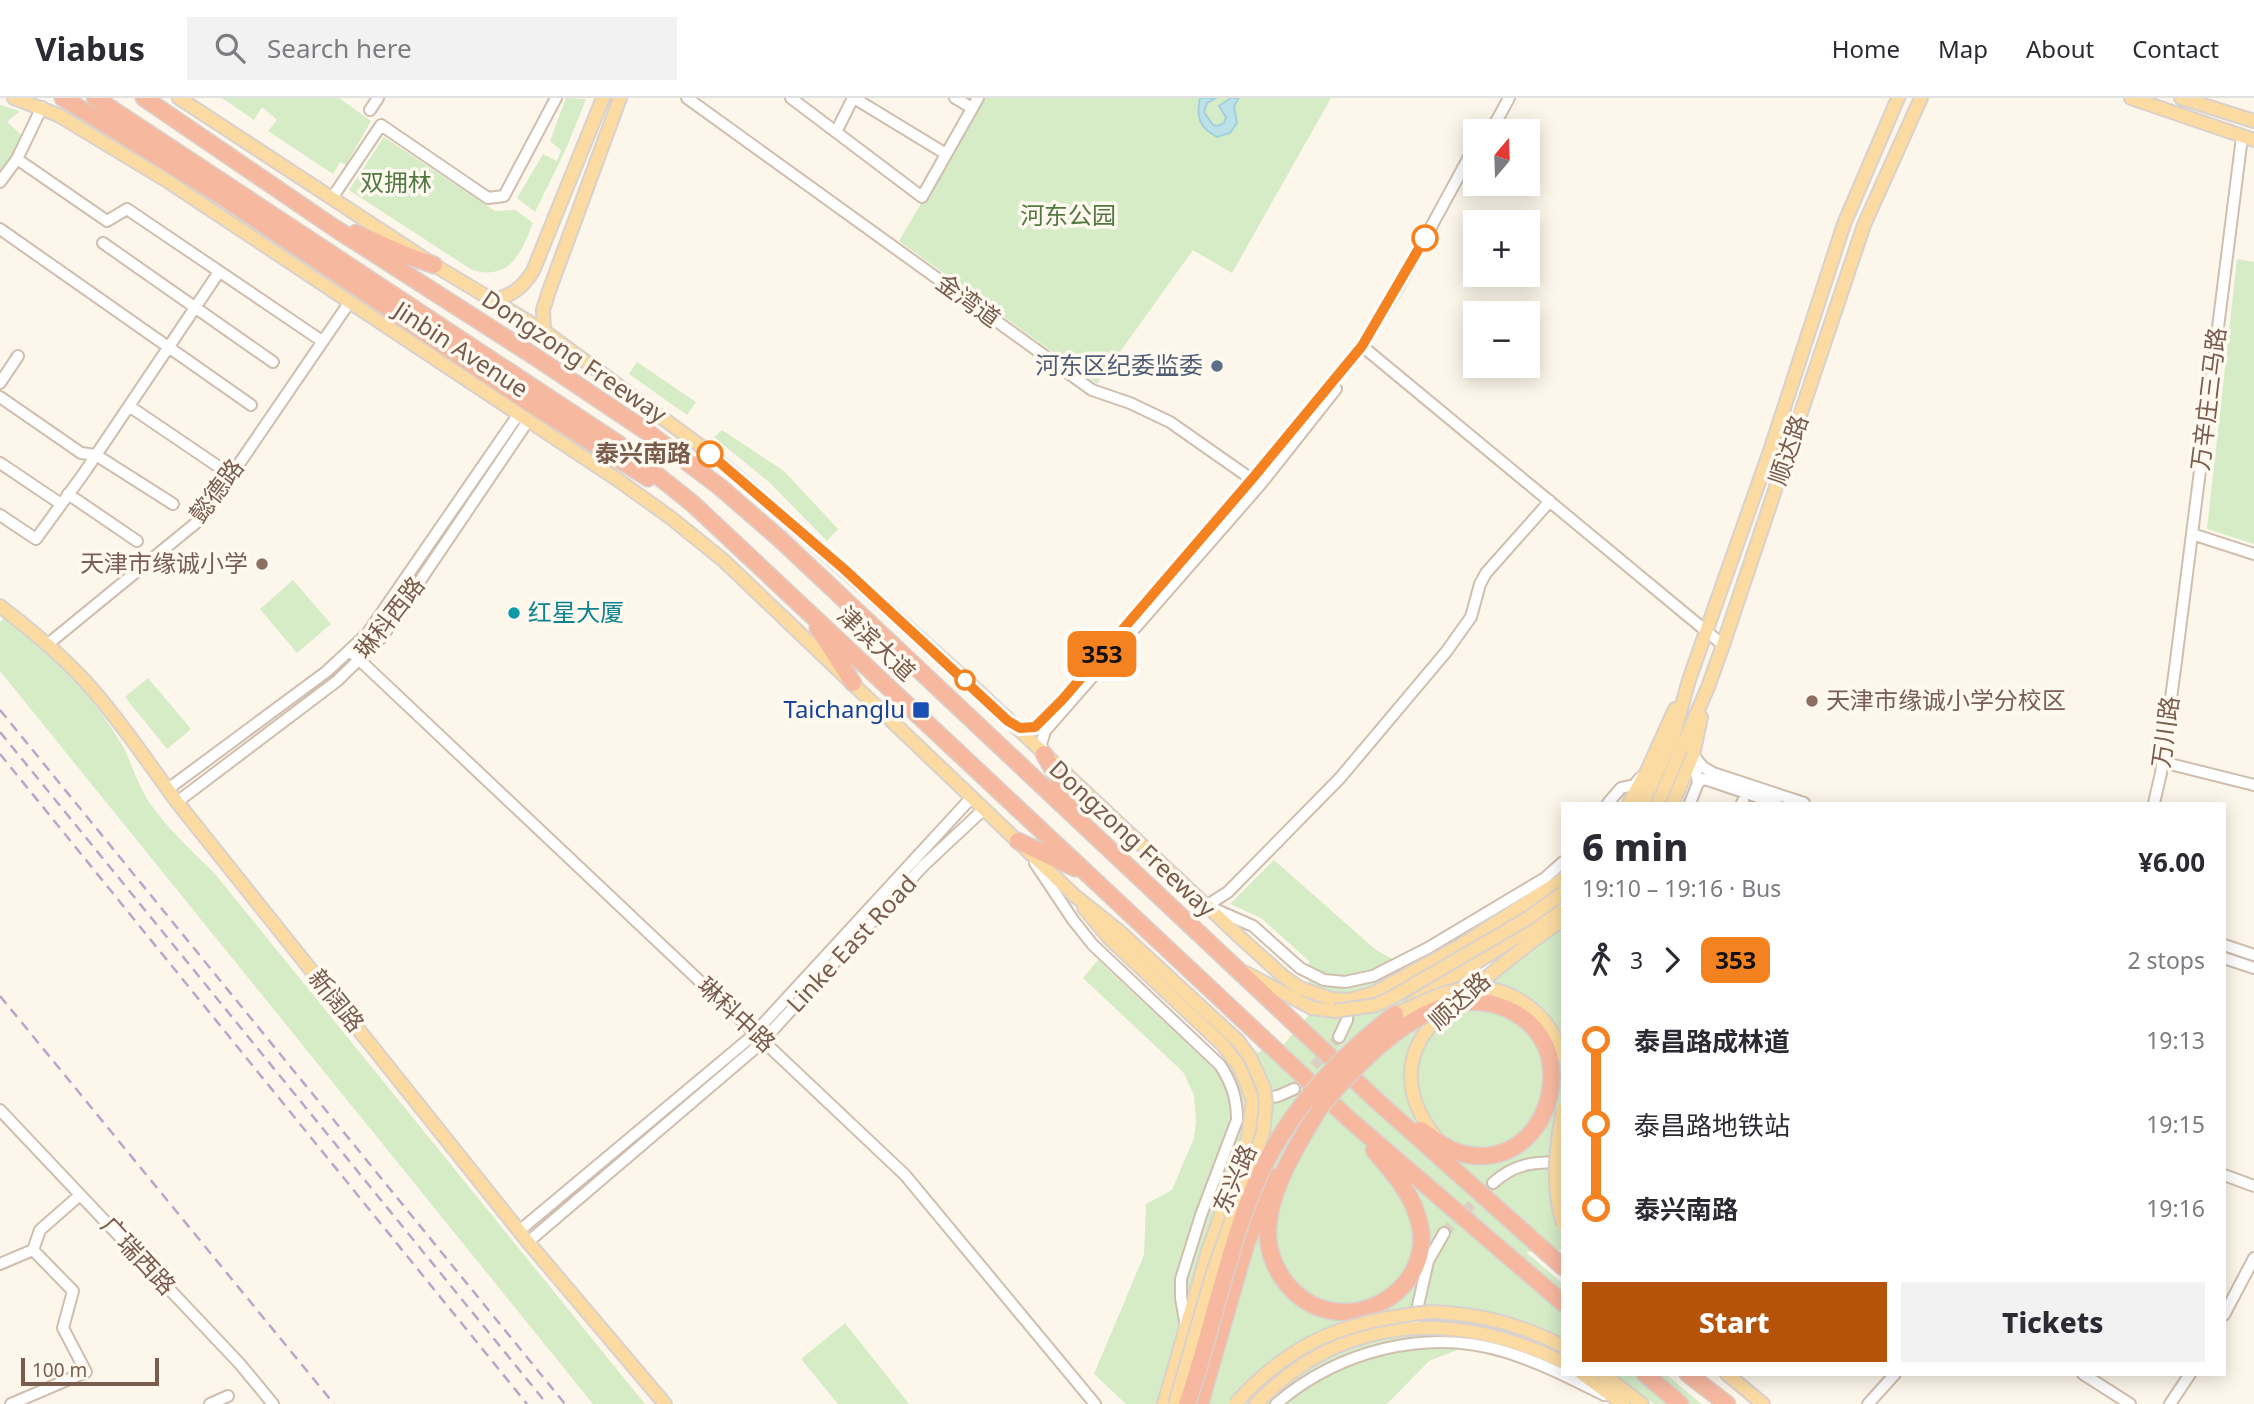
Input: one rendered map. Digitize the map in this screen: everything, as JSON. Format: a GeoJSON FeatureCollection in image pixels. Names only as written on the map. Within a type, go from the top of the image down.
{"type":"FeatureCollection","features":[{"type":"Feature","properties":{"kind":"highway","name":"Dongzong Freeway"},"geometry":{"type":"LineString","coordinates":[[94,98],[617,443],[693,504]]}},
{"type":"Feature","properties":{"kind":"highway","name":"Dongzong Freeway"},"geometry":{"type":"LineString","coordinates":[[144,98],[333,227],[646,431],[720,487],[780,539],[1376,1100],[1561,1265]]}},
{"type":"Feature","properties":{"kind":"highway"},"geometry":{"type":"LineString","coordinates":[[69,101],[311,256],[611,456],[693,504]]}},
{"type":"Feature","properties":{"kind":"highway"},"geometry":{"type":"LineString","coordinates":[[333,227],[358,233],[434,265]]}},
{"type":"Feature","properties":{"kind":"highway","name":"津滨大道"},"geometry":{"type":"LineString","coordinates":[[693,504],[1090,875]]}},
{"type":"Feature","properties":{"kind":"highway"},"geometry":{"type":"LineString","coordinates":[[805,608],[853,683]]}},
{"type":"Feature","properties":{"kind":"highway"},"geometry":{"type":"LineString","coordinates":[[1044,754],[1087,829]]}},
{"type":"Feature","properties":{"kind":"highway"},"geometry":{"type":"LineString","coordinates":[[1018,841],[1090,875],[1350,1120],[1561,1301]]}},
{"type":"Feature","properties":{"kind":"highway","name":"东兴路"},"geometry":{"type":"LineString","coordinates":[[1200,1404],[1246,1244],[1262,1200],[1279,1166],[1320,1107],[1358,1065],[1413,1021],[1432,1011],[1467,1001],[1490,1002],[1510,1010],[1529,1023],[1556,1055]]}},
{"type":"Feature","properties":{"kind":"highway","name":"东兴路"},"geometry":{"type":"LineString","coordinates":[[1187,1404],[1237,1233],[1269,1156],[1290,1120],[1331,1068],[1395,1014]]}},
{"type":"Feature","properties":{"kind":"highway"},"geometry":{"type":"LineString","coordinates":[[1376,1100],[1457,1152],[1482,1156],[1499,1153],[1517,1145],[1540,1122],[1547,1108],[1556,1055]]}},
{"type":"Feature","properties":{"kind":"highway"},"geometry":{"type":"LineString","coordinates":[[1320,1107],[1275,1196],[1268,1230],[1270,1252],[1283,1279],[1301,1298],[1326,1311],[1352,1312],[1377,1305],[1399,1290],[1413,1271],[1420,1248],[1420,1224],[1416,1211],[1402,1186],[1350,1120]]}},
{"type":"Feature","properties":{"kind":"highway"},"geometry":{"type":"LineString","coordinates":[[1647,1376],[1680,1404]]}},
{"type":"Feature","properties":{"kind":"highway"},"geometry":{"type":"LineString","coordinates":[[1691,1376],[1723,1401]]}},
{"type":"Feature","properties":{"kind":"main road","name":"Jinbin Avenue"},"geometry":{"type":"LineString","coordinates":[[14,98],[42,107],[169,182],[671,517],[723,560],[1076,896]]}},
{"type":"Feature","properties":{"kind":"main road"},"geometry":{"type":"LineString","coordinates":[[179,98],[434,265],[544,331],[735,474],[844,569],[1206,906],[1284,977],[1300,988],[1324,997],[1349,1000],[1374,993],[1460,946],[1561,880]]}},
{"type":"Feature","properties":{"kind":"main road"},"geometry":{"type":"LineString","coordinates":[[496,300],[522,288],[533,271],[602,98]]}},
{"type":"Feature","properties":{"kind":"main road"},"geometry":{"type":"LineString","coordinates":[[544,331],[544,310],[549,291],[620,98]]}},
{"type":"Feature","properties":{"kind":"main road","name":"顺达路"},"geometry":{"type":"LineString","coordinates":[[1658,802],[1679,740],[1689,680],[1771,448],[1844,224],[1898,98]]}},
{"type":"Feature","properties":{"kind":"main road","name":"顺达路"},"geometry":{"type":"LineString","coordinates":[[1644,802],[1708,687],[1864,226],[1921,98]]}},
{"type":"Feature","properties":{"kind":"main road"},"geometry":{"type":"LineString","coordinates":[[2131,98],[2248,138]]}},
{"type":"Feature","properties":{"kind":"main road"},"geometry":{"type":"LineString","coordinates":[[2181,98],[2254,121]]}},
{"type":"Feature","properties":{"kind":"main road","name":"新阔路"},"geometry":{"type":"LineString","coordinates":[[0,606],[48,645],[85,681],[119,722],[177,802],[524,1236],[665,1404]]}},
{"type":"Feature","properties":{"kind":"main road"},"geometry":{"type":"LineString","coordinates":[[1630,802],[1689,680]]}},
{"type":"Feature","properties":{"kind":"main road"},"geometry":{"type":"LineString","coordinates":[[1674,802],[1693,755],[1708,687]]}},
{"type":"Feature","properties":{"kind":"main road"},"geometry":{"type":"LineString","coordinates":[[1233,965],[1312,1008],[1335,1011],[1376,1005],[1525,920],[1561,894]]}},
{"type":"Feature","properties":{"kind":"main road"},"geometry":{"type":"LineString","coordinates":[[1076,896],[1121,932],[1238,1041],[1250,1057],[1261,1080],[1266,1104],[1259,1146],[1214,1269],[1175,1404]]}},
{"type":"Feature","properties":{"kind":"main road"},"geometry":{"type":"LineString","coordinates":[[1076,896],[1109,938],[1223,1045],[1239,1066],[1252,1100],[1248,1139],[1208,1251],[1164,1404]]}},
{"type":"Feature","properties":{"kind":"main road","name":"顺达路"},"geometry":{"type":"LineString","coordinates":[[1395,1014],[1561,909]]}},
{"type":"Feature","properties":{"kind":"main road","name":"顺达路"},"geometry":{"type":"LineString","coordinates":[[1444,1146],[1427,1126],[1414,1103],[1411,1079],[1415,1054],[1424,1034],[1518,950],[1561,920]]}},
{"type":"Feature","properties":{"kind":"main road"},"geometry":{"type":"LineString","coordinates":[[1395,1014],[1440,995],[1464,989],[1494,990],[1529,1004],[1544,1019],[1555,1034],[1556,1055]]}},
{"type":"Feature","properties":{"kind":"main road"},"geometry":{"type":"LineString","coordinates":[[1561,1121],[1555,1158],[1556,1192],[1561,1215]]}},
{"type":"Feature","properties":{"kind":"main road"},"geometry":{"type":"LineString","coordinates":[[1235,1404],[1248,1389],[1284,1359],[1332,1332],[1377,1318],[1432,1312],[1499,1320],[1527,1329],[1561,1345]]}},
{"type":"Feature","properties":{"kind":"main road"},"geometry":{"type":"LineString","coordinates":[[1256,1404],[1304,1365],[1331,1349],[1365,1337],[1413,1328],[1437,1327],[1487,1333],[1531,1347],[1561,1361]]}},
{"type":"Feature","properties":{"kind":"main road"},"geometry":{"type":"LineString","coordinates":[[1585,1376],[1622,1404]]}},
{"type":"Feature","properties":{"kind":"main road"},"geometry":{"type":"LineString","coordinates":[[1606,1376],[1642,1404]]}},
{"type":"Feature","properties":{"kind":"main road"},"geometry":{"type":"LineString","coordinates":[[1699,1376],[1723,1401]]}},
{"type":"Feature","properties":{"kind":"main road"},"geometry":{"type":"LineString","coordinates":[[1730,1376],[1763,1404]]}},
{"type":"Feature","properties":{"kind":"street"},"geometry":{"type":"LineString","coordinates":[[370,110],[378,98]]}},
{"type":"Feature","properties":{"kind":"street"},"geometry":{"type":"LineString","coordinates":[[332,198],[381,125],[488,198],[504,196],[556,98]]}},
{"type":"Feature","properties":{"kind":"street","name":"金湾道"},"geometry":{"type":"LineString","coordinates":[[687,98],[1092,390],[1130,403],[1170,422],[1256,482]]}},
{"type":"Feature","properties":{"kind":"street"},"geometry":{"type":"LineString","coordinates":[[790,98],[922,197],[975,103],[955,98]]}},
{"type":"Feature","properties":{"kind":"street"},"geometry":{"type":"LineString","coordinates":[[836,132],[853,98],[946,154]]}},
{"type":"Feature","properties":{"kind":"street"},"geometry":{"type":"LineString","coordinates":[[1490,119],[1501,98]]}},
{"type":"Feature","properties":{"kind":"street"},"geometry":{"type":"LineString","coordinates":[[1498,119],[1509,98]]}},
{"type":"Feature","properties":{"kind":"street"},"geometry":{"type":"LineString","coordinates":[[0,182],[17,159],[42,107]]}},
{"type":"Feature","properties":{"kind":"street","name":"万辛庄三马路"},"geometry":{"type":"LineString","coordinates":[[2176,661],[2248,138]]}},
{"type":"Feature","properties":{"kind":"street"},"geometry":{"type":"LineString","coordinates":[[17,159],[107,221],[127,209],[322,341]]}},
{"type":"Feature","properties":{"kind":"street"},"geometry":{"type":"LineString","coordinates":[[1365,348],[1463,168]]}},
{"type":"Feature","properties":{"kind":"street"},"geometry":{"type":"LineString","coordinates":[[1044,754],[1041,744],[1045,731],[1256,482],[1365,348],[1409,282],[1463,183]]}},
{"type":"Feature","properties":{"kind":"street"},"geometry":{"type":"LineString","coordinates":[[0,229],[251,405]]}},
{"type":"Feature","properties":{"kind":"street"},"geometry":{"type":"LineString","coordinates":[[103,243],[273,362]]}},
{"type":"Feature","properties":{"kind":"street"},"geometry":{"type":"LineString","coordinates":[[0,515],[36,539],[219,272]]}},
{"type":"Feature","properties":{"kind":"street","name":"懿德路"},"geometry":{"type":"LineString","coordinates":[[48,645],[202,518],[349,303]]}},
{"type":"Feature","properties":{"kind":"street"},"geometry":{"type":"LineString","coordinates":[[1365,348],[1723,645]]}},
{"type":"Feature","properties":{"kind":"street"},"geometry":{"type":"LineString","coordinates":[[0,383],[18,356]]}},
{"type":"Feature","properties":{"kind":"street"},"geometry":{"type":"LineString","coordinates":[[0,397],[80,453],[96,455],[173,504]]}},
{"type":"Feature","properties":{"kind":"street"},"geometry":{"type":"LineString","coordinates":[[129,406],[216,465]]}},
{"type":"Feature","properties":{"kind":"street","name":"琳科西路"},"geometry":{"type":"LineString","coordinates":[[168,789],[348,652],[367,634],[523,418]]}},
{"type":"Feature","properties":{"kind":"street","name":"琳科西路"},"geometry":{"type":"LineString","coordinates":[[177,802],[337,681],[382,637],[523,418]]}},
{"type":"Feature","properties":{"kind":"street"},"geometry":{"type":"LineString","coordinates":[[0,463],[61,504]]}},
{"type":"Feature","properties":{"kind":"street"},"geometry":{"type":"LineString","coordinates":[[1008,721],[1028,729],[1041,723],[1256,482]]}},
{"type":"Feature","properties":{"kind":"street"},"geometry":{"type":"LineString","coordinates":[[68,494],[137,541]]}},
{"type":"Feature","properties":{"kind":"street"},"geometry":{"type":"LineString","coordinates":[[1206,906],[1228,892],[1340,778],[1446,652],[1471,617],[1480,584],[1486,573],[1550,500]]}},
{"type":"Feature","properties":{"kind":"street"},"geometry":{"type":"LineString","coordinates":[[2192,534],[2254,554]]}},
{"type":"Feature","properties":{"kind":"street","name":"琳科中路"},"geometry":{"type":"LineString","coordinates":[[348,652],[904,1180],[1090,1404]]}},
{"type":"Feature","properties":{"kind":"street","name":"万川路"},"geometry":{"type":"LineString","coordinates":[[2154,802],[2176,661]]}},
{"type":"Feature","properties":{"kind":"street"},"geometry":{"type":"LineString","coordinates":[[1693,755],[1698,783]]}},
{"type":"Feature","properties":{"kind":"street"},"geometry":{"type":"LineString","coordinates":[[1693,755],[1703,767],[1713,772],[1801,802]]}},
{"type":"Feature","properties":{"kind":"street"},"geometry":{"type":"LineString","coordinates":[[2162,762],[2254,785]]}},
{"type":"Feature","properties":{"kind":"street"},"geometry":{"type":"LineString","coordinates":[[1609,802],[1621,788],[1634,785],[1647,771]]}},
{"type":"Feature","properties":{"kind":"street"},"geometry":{"type":"LineString","coordinates":[[1690,802],[1698,783],[1703,779],[1773,802]]}},
{"type":"Feature","properties":{"kind":"street","name":"Linke East Road"},"geometry":{"type":"LineString","coordinates":[[757,1039],[972,797]]}},
{"type":"Feature","properties":{"kind":"street","name":"Linke East Road"},"geometry":{"type":"LineString","coordinates":[[524,1236],[757,1039],[923,866],[984,809]]}},
{"type":"Feature","properties":{"kind":"street"},"geometry":{"type":"LineString","coordinates":[[1018,841],[1093,944],[1220,1065],[1232,1085],[1237,1120],[1201,1215],[1181,1279],[1186,1328]]}},
{"type":"Feature","properties":{"kind":"street"},"geometry":{"type":"LineString","coordinates":[[1206,906],[1253,926],[1300,968],[1324,980],[1345,982],[1373,975],[1428,948],[1545,878],[1561,864]]}},
{"type":"Feature","properties":{"kind":"street"},"geometry":{"type":"LineString","coordinates":[[2226,946],[2254,955]]}},
{"type":"Feature","properties":{"kind":"street"},"geometry":{"type":"LineString","coordinates":[[2226,959],[2254,968]]}},
{"type":"Feature","properties":{"kind":"street"},"geometry":{"type":"LineString","coordinates":[[1339,1037],[1347,1020],[1349,1000]]}},
{"type":"Feature","properties":{"kind":"street","name":"琳科中路"},"geometry":{"type":"LineString","coordinates":[[757,1039],[912,1182],[1095,1404]]}},
{"type":"Feature","properties":{"kind":"street"},"geometry":{"type":"LineString","coordinates":[[1252,1100],[1278,1096],[1293,1088]]}},
{"type":"Feature","properties":{"kind":"street","name":"广瑞西路"},"geometry":{"type":"LineString","coordinates":[[1,1112],[240,1364],[273,1404]]}},
{"type":"Feature","properties":{"kind":"street"},"geometry":{"type":"LineString","coordinates":[[1493,1183],[1504,1172],[1517,1166],[1561,1162]]}},
{"type":"Feature","properties":{"kind":"street"},"geometry":{"type":"LineString","coordinates":[[2226,1176],[2254,1186]]}},
{"type":"Feature","properties":{"kind":"street"},"geometry":{"type":"LineString","coordinates":[[0,1264],[33,1250],[40,1230],[80,1195]]}},
{"type":"Feature","properties":{"kind":"street"},"geometry":{"type":"LineString","coordinates":[[1413,1328],[1428,1261],[1444,1233]]}},
{"type":"Feature","properties":{"kind":"street"},"geometry":{"type":"LineString","coordinates":[[11,1404],[86,1372],[63,1328],[74,1291],[33,1250]]}},
{"type":"Feature","properties":{"kind":"street"},"geometry":{"type":"LineString","coordinates":[[2226,1311],[2254,1258]]}},
{"type":"Feature","properties":{"kind":"street"},"geometry":{"type":"LineString","coordinates":[[1276,1404],[1294,1389],[1332,1366],[1367,1352],[1414,1343],[1460,1342],[1504,1351],[1561,1373]]}},
{"type":"Feature","properties":{"kind":"street"},"geometry":{"type":"LineString","coordinates":[[1567,1376],[1622,1404]]}},
{"type":"Feature","properties":{"kind":"street"},"geometry":{"type":"LineString","coordinates":[[1868,1404],[1893,1376]]}},
{"type":"Feature","properties":{"kind":"street"},"geometry":{"type":"LineString","coordinates":[[2086,1376],[2130,1404]]}},
{"type":"Feature","properties":{"kind":"street"},"geometry":{"type":"LineString","coordinates":[[2170,1404],[2189,1376]]}},
{"type":"Feature","properties":{"kind":"street"},"geometry":{"type":"LineString","coordinates":[[210,1404],[228,1396]]}},
{"type":"Feature","properties":{"kind":"green space"},"geometry":{"type":"Polygon","coordinates":[[[222,98],[339,98],[371,121],[346,165],[340,162],[333,174],[268,131],[277,120],[262,107],[254,120],[222,98]]]}},
{"type":"Feature","properties":{"kind":"green space"},"geometry":{"type":"Polygon","coordinates":[[[566,98],[586,99],[566,149],[535,212],[517,198],[543,154],[557,161],[561,150],[550,141],[566,98]]]}},
{"type":"Feature","properties":{"kind":"green space","name":"河东公园"},"geometry":{"type":"Polygon","coordinates":[[[983,98],[1331,98],[1232,273],[1193,250],[1097,384],[899,241],[983,98]]]}},
{"type":"Feature","properties":{"kind":"green space"},"geometry":{"type":"Polygon","coordinates":[[[0,105],[20,111],[7,122],[24,137],[0,171],[0,105]]]}},
{"type":"Feature","properties":{"kind":"green space","name":"双拥林"},"geometry":{"type":"Polygon","coordinates":[[[384,137],[495,211],[515,210],[533,223],[513,262],[496,271],[472,270],[349,190],[384,137]]]}},
{"type":"Feature","properties":{"kind":"green space"},"geometry":{"type":"Polygon","coordinates":[[[2237,259],[2254,262],[2254,544],[2207,529],[2237,259]]]}},
{"type":"Feature","properties":{"kind":"green space"},"geometry":{"type":"Polygon","coordinates":[[[637,362],[696,402],[687,415],[629,374],[637,362]]]}},
{"type":"Feature","properties":{"kind":"green space"},"geometry":{"type":"Polygon","coordinates":[[[722,430],[784,471],[838,529],[827,541],[770,483],[714,437],[722,430]]]}},
{"type":"Feature","properties":{"kind":"green space"},"geometry":{"type":"Polygon","coordinates":[[[293,580],[331,624],[297,653],[260,609],[293,580]]]}},
{"type":"Feature","properties":{"kind":"green space"},"geometry":{"type":"Polygon","coordinates":[[[5,617],[54,659],[97,708],[121,743],[141,788],[156,812],[215,874],[645,1404],[593,1404],[0,671],[0,622],[5,617]]]}},
{"type":"Feature","properties":{"kind":"green space"},"geometry":{"type":"Polygon","coordinates":[[[148,678],[191,729],[167,749],[125,697],[148,678]]]}},
{"type":"Feature","properties":{"kind":"green space"},"geometry":{"type":"Polygon","coordinates":[[[1274,860],[1376,950],[1450,991],[1540,943],[1561,927],[1561,1101],[1550,1142],[1549,1165],[1553,1204],[1561,1232],[1561,1250],[1526,1252],[1561,1282],[1561,1340],[1527,1323],[1429,1361],[1387,1404],[1126,1404],[1094,1374],[1144,1255],[1146,1204],[1172,1190],[1194,1138],[1196,1121],[1194,1095],[1183,1072],[1083,978],[1098,960],[1212,1067],[1284,1044],[1308,1016],[1309,961],[1261,918],[1230,904],[1274,860]]]}},
{"type":"Feature","properties":{"kind":"green space"},"geometry":{"type":"Polygon","coordinates":[[[845,1323],[909,1404],[838,1404],[801,1359],[845,1323]]]}},
{"type":"Feature","properties":{"kind":"green space"},"geometry":{"type":"Polygon","coordinates":[[[1616,1376],[1668,1376],[1701,1404],[1654,1404],[1616,1376]]]}},
{"type":"Feature","properties":{"kind":"water"},"geometry":{"type":"Polygon","coordinates":[[[1200,98],[1216,98],[1207,103],[1204,112],[1213,125],[1218,126],[1224,123],[1226,117],[1219,106],[1231,98],[1239,98],[1234,106],[1237,123],[1230,133],[1217,137],[1206,129],[1200,121],[1198,111],[1200,98]]]}},
{"type":"Feature","properties":{"kind":"tunnel"},"geometry":{"type":"LineString","coordinates":[[1294,1089],[1339,1037]]}},
{"type":"Feature","properties":{"kind":"tunnel"},"geometry":{"type":"LineString","coordinates":[[1444,1233],[1493,1183]]}},
{"type":"Feature","properties":{"kind":"railway"},"geometry":{"type":"LineString","coordinates":[[0,710],[565,1404]]}},
{"type":"Feature","properties":{"kind":"railway"},"geometry":{"type":"LineString","coordinates":[[0,732],[547,1404]]}},
{"type":"Feature","properties":{"kind":"railway"},"geometry":{"type":"LineString","coordinates":[[0,754],[527,1404]]}},
{"type":"Feature","properties":{"kind":"railway"},"geometry":{"type":"LineString","coordinates":[[0,996],[334,1404]]}},
{"type":"Feature","properties":{"kind":"bus line","name":"353"},"geometry":{"type":"LineString","coordinates":[[710,454],[844,569],[1008,721],[1020,728],[1035,727],[1063,699],[1218,519],[1362,346],[1425,238]]}},
{"type":"Feature","properties":{"kind":"place","name":"河东区纪委监委"},"geometry":{"type":"Point","coordinates":[1217,366]}},
{"type":"Feature","properties":{"kind":"place","name":"泰兴南路"},"geometry":{"type":"Point","coordinates":[710,454]}},
{"type":"Feature","properties":{"kind":"place","name":"天津市缘诚小学"},"geometry":{"type":"Point","coordinates":[262,564]}},
{"type":"Feature","properties":{"kind":"place","name":"红星大厦"},"geometry":{"type":"Point","coordinates":[514,613]}},
{"type":"Feature","properties":{"kind":"place","name":"天津市缘诚小学分校区"},"geometry":{"type":"Point","coordinates":[1812,701]}},
{"type":"Feature","properties":{"kind":"place","name":"Taichanglu"},"geometry":{"type":"Point","coordinates":[921,710]}}]}
